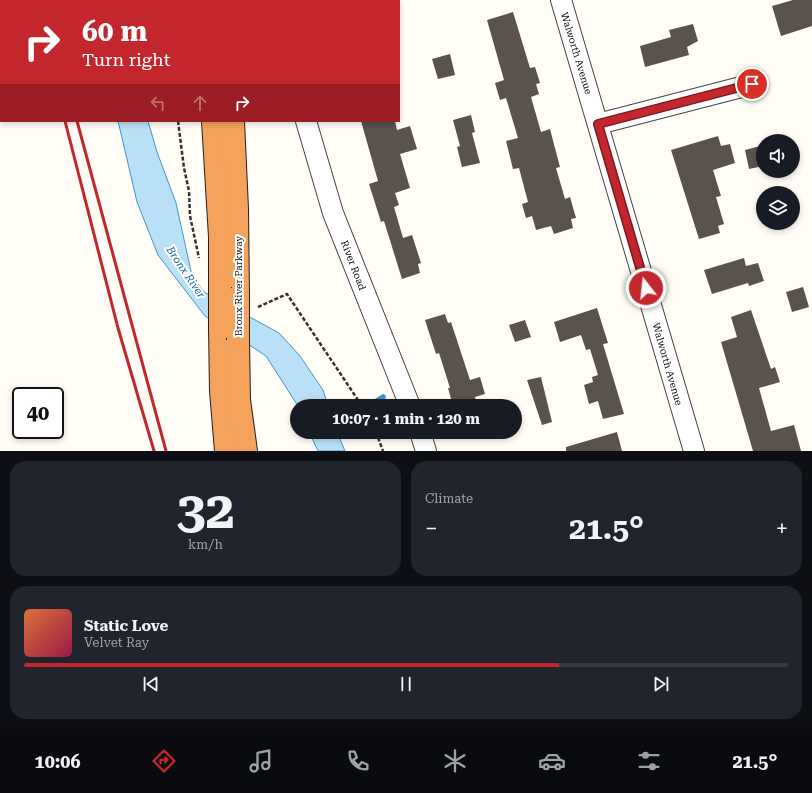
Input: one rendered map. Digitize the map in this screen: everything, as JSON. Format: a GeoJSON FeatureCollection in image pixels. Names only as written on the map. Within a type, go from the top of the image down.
{"type":"FeatureCollection","features":[{"type":"Feature","properties":{"kind":"highway","name":"Bronx River Parkway"},"geometry":{"type":"LineString","coordinates":[[213,122],[220,237],[229,334],[240,400],[246,451]]}},
{"type":"Feature","properties":{"kind":"highway","name":"Bronx River Parkway"},"geometry":{"type":"LineString","coordinates":[[226,451],[221,391],[229,334],[238,297],[237,209],[233,122]]}},
{"type":"Feature","properties":{"kind":"street","name":"Walworth Avenue"},"geometry":{"type":"LineString","coordinates":[[561,0],[694,451]]}},
{"type":"Feature","properties":{"kind":"street"},"geometry":{"type":"LineString","coordinates":[[598,124],[752,84]]}},
{"type":"Feature","properties":{"kind":"street","name":"River Road"},"geometry":{"type":"LineString","coordinates":[[306,122],[333,213],[407,399]]}},
{"type":"Feature","properties":{"kind":"street"},"geometry":{"type":"LineString","coordinates":[[422,439],[426,451]]}},
{"type":"Feature","properties":{"kind":"path"},"geometry":{"type":"LineString","coordinates":[[379,439],[383,451]]}},
{"type":"Feature","properties":{"kind":"water","name":"Bronx River"},"geometry":{"type":"Polygon","coordinates":[[[118,122],[148,122],[157,152],[176,203],[191,271],[204,292],[279,333],[300,356],[323,390],[326,399],[294,399],[266,356],[205,316],[158,255],[137,202],[118,122]]]}},
{"type":"Feature","properties":{"kind":"water"},"geometry":{"type":"Polygon","coordinates":[[[312,439],[340,439],[345,451],[318,451],[312,439]]]}},
{"type":"Feature","properties":{"kind":"building"},"geometry":{"type":"Polygon","coordinates":[[[793,0],[812,0],[812,26],[781,36],[772,6],[793,0]]]}},
{"type":"Feature","properties":{"kind":"building"},"geometry":{"type":"Polygon","coordinates":[[[513,12],[530,68],[535,67],[540,83],[536,84],[539,94],[531,97],[541,132],[550,129],[560,167],[556,168],[565,199],[570,197],[576,218],[571,219],[573,228],[554,234],[551,226],[536,230],[532,216],[526,218],[522,204],[528,202],[519,168],[513,169],[506,141],[518,138],[506,98],[500,100],[495,83],[504,80],[487,20],[513,12]]]}},
{"type":"Feature","properties":{"kind":"building"},"geometry":{"type":"Polygon","coordinates":[[[693,24],[698,41],[687,47],[689,55],[645,67],[640,46],[671,37],[669,30],[693,24]]]}},
{"type":"Feature","properties":{"kind":"building"},"geometry":{"type":"Polygon","coordinates":[[[450,54],[455,75],[438,79],[432,59],[450,54]]]}},
{"type":"Feature","properties":{"kind":"building"},"geometry":{"type":"Polygon","coordinates":[[[471,115],[475,132],[472,133],[480,163],[462,167],[457,147],[460,146],[453,120],[471,115]]]}},
{"type":"Feature","properties":{"kind":"building"},"geometry":{"type":"Polygon","coordinates":[[[361,122],[395,122],[397,130],[410,126],[417,149],[400,154],[410,188],[395,193],[399,205],[394,207],[403,238],[412,235],[421,263],[418,264],[420,273],[402,279],[384,221],[381,222],[369,184],[378,181],[361,122]]]}},
{"type":"Feature","properties":{"kind":"building"},"geometry":{"type":"Polygon","coordinates":[[[718,136],[721,146],[730,144],[735,163],[713,170],[721,196],[716,197],[724,224],[718,226],[720,233],[699,239],[671,150],[718,136]]]}},
{"type":"Feature","properties":{"kind":"building"},"geometry":{"type":"Polygon","coordinates":[[[756,147],[756,168],[749,169],[745,150],[756,147]]]}},
{"type":"Feature","properties":{"kind":"building"},"geometry":{"type":"Polygon","coordinates":[[[744,258],[746,266],[758,263],[764,281],[749,286],[748,283],[712,294],[704,270],[744,258]]]}},
{"type":"Feature","properties":{"kind":"building"},"geometry":{"type":"Polygon","coordinates":[[[803,287],[809,307],[792,312],[786,292],[803,287]]]}},
{"type":"Feature","properties":{"kind":"building"},"geometry":{"type":"Polygon","coordinates":[[[597,308],[608,343],[603,344],[624,414],[603,419],[598,401],[589,404],[584,385],[593,382],[592,377],[598,375],[590,349],[586,350],[581,335],[560,342],[554,322],[597,308]]]}},
{"type":"Feature","properties":{"kind":"building"},"geometry":{"type":"Polygon","coordinates":[[[751,310],[771,369],[775,367],[780,382],[759,388],[771,431],[794,425],[801,451],[753,451],[721,342],[737,337],[731,317],[751,310]]]}},
{"type":"Feature","properties":{"kind":"building"},"geometry":{"type":"Polygon","coordinates":[[[445,314],[448,323],[451,322],[470,380],[480,377],[485,394],[475,397],[475,399],[451,399],[448,388],[450,388],[439,353],[436,354],[425,320],[445,314]]]}},
{"type":"Feature","properties":{"kind":"building"},"geometry":{"type":"Polygon","coordinates":[[[525,320],[531,337],[515,342],[509,325],[525,320]]]}},
{"type":"Feature","properties":{"kind":"building"},"geometry":{"type":"Polygon","coordinates":[[[541,377],[552,422],[542,425],[527,380],[541,377]]]}},
{"type":"Feature","properties":{"kind":"building"},"geometry":{"type":"Polygon","coordinates":[[[617,432],[622,451],[566,451],[566,447],[617,432]]]}},
{"type":"Feature","properties":{"kind":"railway"},"geometry":{"type":"LineString","coordinates":[[65,122],[118,328],[154,451]]}},
{"type":"Feature","properties":{"kind":"railway"},"geometry":{"type":"LineString","coordinates":[[77,122],[166,451]]}},
{"type":"Feature","properties":{"kind":"route"},"geometry":{"type":"LineString","coordinates":[[646,288],[598,124],[752,84]]}}]}
